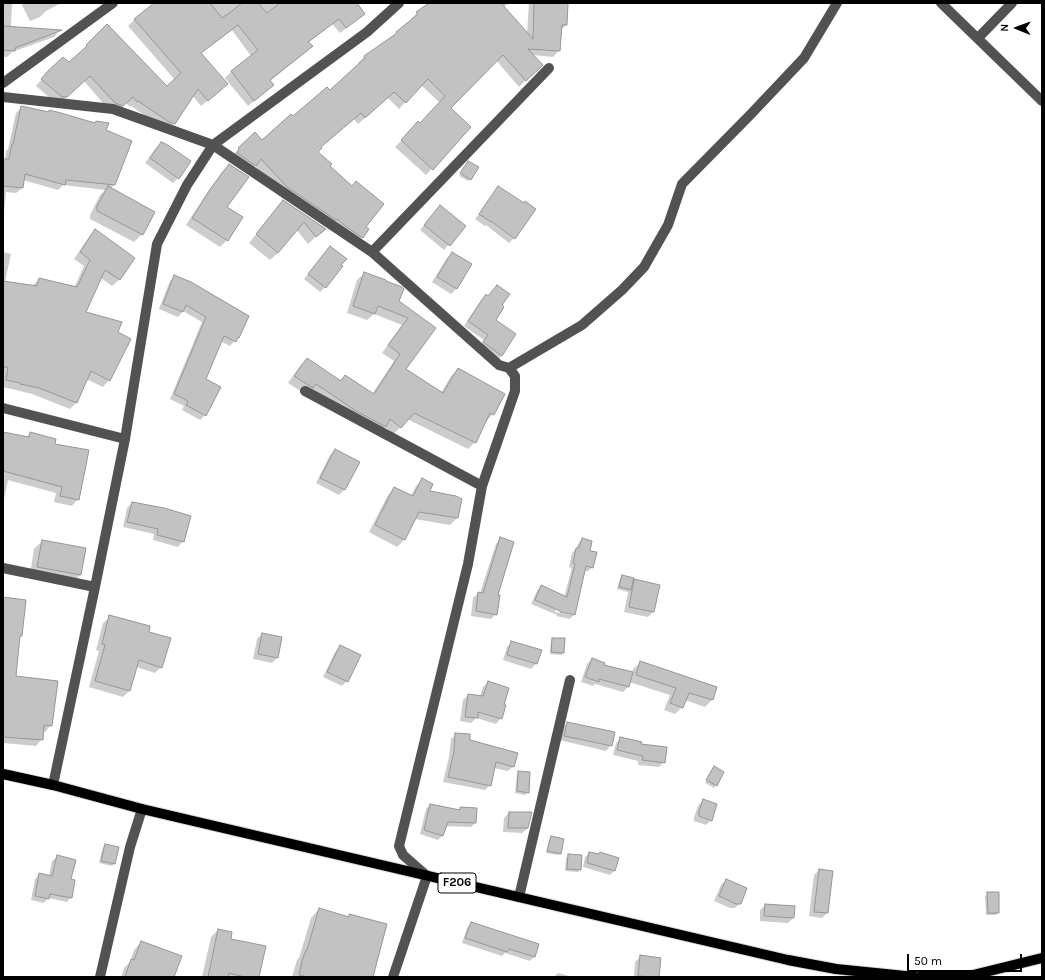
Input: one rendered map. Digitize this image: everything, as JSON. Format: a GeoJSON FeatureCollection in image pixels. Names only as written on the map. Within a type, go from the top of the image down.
{"type":"FeatureCollection","features":[{"type":"Feature","properties":{"kind":"main road","name":"F206"},"geometry":{"type":"LineString","coordinates":[[3,774],[53,785],[142,809],[788,960],[836,969],[915,977]]}},
{"type":"Feature","properties":{"kind":"main road"},"geometry":{"type":"LineString","coordinates":[[919,977],[968,976],[1042,958]]}},
{"type":"Feature","properties":{"kind":"street"},"geometry":{"type":"LineString","coordinates":[[3,83],[103,7],[113,3]]}},
{"type":"Feature","properties":{"kind":"street"},"geometry":{"type":"LineString","coordinates":[[53,785],[126,439],[156,244],[187,184],[213,145],[367,32],[399,3]]}},
{"type":"Feature","properties":{"kind":"street"},"geometry":{"type":"LineString","coordinates":[[509,368],[582,325],[622,290],[644,267],[668,225],[682,184],[804,58],[837,3]]}},
{"type":"Feature","properties":{"kind":"street"},"geometry":{"type":"LineString","coordinates":[[942,3],[1042,100]]}},
{"type":"Feature","properties":{"kind":"street"},"geometry":{"type":"LineString","coordinates":[[978,38],[1012,3]]}},
{"type":"Feature","properties":{"kind":"street"},"geometry":{"type":"LineString","coordinates":[[372,252],[549,68]]}},
{"type":"Feature","properties":{"kind":"street"},"geometry":{"type":"LineString","coordinates":[[3,97],[113,109],[213,145],[372,252],[499,365],[509,368],[515,376],[515,391],[482,486],[468,564],[399,846],[403,855],[427,876],[393,977]]}},
{"type":"Feature","properties":{"kind":"street"},"geometry":{"type":"LineString","coordinates":[[304,391],[482,486]]}},
{"type":"Feature","properties":{"kind":"street"},"geometry":{"type":"LineString","coordinates":[[3,408],[126,439]]}},
{"type":"Feature","properties":{"kind":"street"},"geometry":{"type":"LineString","coordinates":[[3,568],[95,587]]}},
{"type":"Feature","properties":{"kind":"street"},"geometry":{"type":"LineString","coordinates":[[519,897],[570,680]]}},
{"type":"Feature","properties":{"kind":"street"},"geometry":{"type":"LineString","coordinates":[[100,977],[130,847],[142,809]]}},
{"type":"Feature","properties":{"kind":"building"},"geometry":{"type":"Polygon","coordinates":[[[154,3],[210,3],[222,18],[242,3],[258,3],[267,13],[280,3],[357,3],[365,14],[346,28],[339,19],[308,42],[313,46],[270,80],[274,85],[254,101],[231,71],[258,50],[238,25],[201,53],[228,84],[208,101],[198,89],[175,124],[169,122],[138,101],[137,102],[133,97],[123,106],[115,103],[90,76],[67,97],[62,97],[41,79],[63,57],[69,62],[87,46],[86,45],[107,24],[167,86],[181,73],[134,19],[154,3]]]}},
{"type":"Feature","properties":{"kind":"building"},"geometry":{"type":"Polygon","coordinates":[[[429,3],[501,3],[533,39],[534,3],[568,3],[567,25],[562,25],[560,51],[528,49],[543,65],[526,81],[503,55],[451,108],[471,127],[433,170],[401,140],[418,121],[420,123],[445,96],[428,79],[406,103],[394,92],[365,118],[361,113],[321,147],[322,148],[318,152],[332,164],[330,166],[352,186],[356,181],[384,204],[366,227],[369,229],[363,238],[337,219],[336,220],[287,187],[261,159],[256,166],[237,153],[238,148],[255,132],[262,140],[291,114],[293,116],[327,87],[330,90],[365,58],[364,56],[397,33],[396,32],[418,14],[416,12],[429,3]]]}},
{"type":"Feature","properties":{"kind":"building"},"geometry":{"type":"Polygon","coordinates":[[[3,26],[62,30],[15,48],[15,51],[3,50],[3,26]]]}},
{"type":"Feature","properties":{"kind":"building"},"geometry":{"type":"Polygon","coordinates":[[[21,106],[49,112],[49,110],[95,123],[96,121],[109,123],[106,130],[132,141],[115,185],[66,180],[65,185],[25,174],[23,188],[3,186],[3,159],[9,159],[21,106]]]}},
{"type":"Feature","properties":{"kind":"building"},"geometry":{"type":"Polygon","coordinates":[[[161,142],[191,161],[179,179],[150,158],[161,142]]]}},
{"type":"Feature","properties":{"kind":"building"},"geometry":{"type":"Polygon","coordinates":[[[468,161],[479,167],[471,180],[460,173],[468,161]]]}},
{"type":"Feature","properties":{"kind":"building"},"geometry":{"type":"Polygon","coordinates":[[[229,164],[249,177],[227,207],[243,217],[228,241],[192,218],[211,188],[229,164]]]}},
{"type":"Feature","properties":{"kind":"building"},"geometry":{"type":"Polygon","coordinates":[[[108,186],[155,212],[143,235],[97,211],[97,206],[108,186]]]}},
{"type":"Feature","properties":{"kind":"building"},"geometry":{"type":"Polygon","coordinates":[[[498,186],[536,209],[515,239],[479,214],[498,186]]]}},
{"type":"Feature","properties":{"kind":"building"},"geometry":{"type":"Polygon","coordinates":[[[283,200],[326,229],[316,237],[304,222],[278,253],[256,234],[283,200]]]}},
{"type":"Feature","properties":{"kind":"building"},"geometry":{"type":"Polygon","coordinates":[[[440,205],[466,226],[450,246],[424,225],[440,205]]]}},
{"type":"Feature","properties":{"kind":"building"},"geometry":{"type":"Polygon","coordinates":[[[95,229],[135,258],[120,280],[105,270],[86,312],[122,322],[118,332],[131,339],[110,381],[91,371],[77,403],[39,388],[6,380],[8,367],[3,367],[3,281],[37,286],[39,278],[77,287],[90,260],[80,252],[95,229]]]}},
{"type":"Feature","properties":{"kind":"building"},"geometry":{"type":"Polygon","coordinates":[[[330,246],[347,259],[341,265],[343,266],[326,288],[308,274],[330,246]]]}},
{"type":"Feature","properties":{"kind":"building"},"geometry":{"type":"Polygon","coordinates":[[[452,252],[472,264],[457,289],[437,277],[452,252]]]}},
{"type":"Feature","properties":{"kind":"building"},"geometry":{"type":"Polygon","coordinates":[[[364,272],[402,287],[404,289],[399,301],[436,328],[406,369],[443,393],[458,368],[505,394],[494,415],[490,413],[476,443],[414,413],[401,428],[390,419],[386,427],[356,411],[316,384],[313,388],[294,376],[307,358],[341,381],[345,375],[374,394],[400,354],[388,345],[408,318],[378,306],[375,314],[353,306],[364,272]]]}},
{"type":"Feature","properties":{"kind":"building"},"geometry":{"type":"Polygon","coordinates":[[[174,275],[191,282],[249,316],[236,342],[224,336],[206,379],[221,387],[206,416],[186,405],[188,401],[174,394],[206,317],[186,305],[183,312],[163,304],[174,275]]]}},
{"type":"Feature","properties":{"kind":"building"},"geometry":{"type":"Polygon","coordinates":[[[497,285],[510,294],[502,305],[504,307],[496,320],[516,334],[502,356],[483,342],[488,335],[468,321],[486,294],[488,296],[497,285]]]}},
{"type":"Feature","properties":{"kind":"building"},"geometry":{"type":"Polygon","coordinates":[[[3,432],[29,437],[30,432],[56,439],[55,444],[89,450],[79,500],[60,496],[62,487],[3,471],[3,432]]]}},
{"type":"Feature","properties":{"kind":"building"},"geometry":{"type":"Polygon","coordinates":[[[335,449],[360,462],[345,490],[320,478],[335,449]]]}},
{"type":"Feature","properties":{"kind":"building"},"geometry":{"type":"Polygon","coordinates":[[[422,478],[433,484],[430,491],[456,496],[462,499],[458,518],[419,512],[405,540],[375,525],[394,487],[413,496],[422,478]]]}},
{"type":"Feature","properties":{"kind":"building"},"geometry":{"type":"Polygon","coordinates":[[[132,502],[164,508],[191,516],[184,542],[157,535],[158,529],[127,522],[132,502]]]}},
{"type":"Feature","properties":{"kind":"building"},"geometry":{"type":"Polygon","coordinates":[[[500,537],[514,542],[498,595],[500,595],[497,615],[476,611],[478,592],[483,593],[500,537]]]}},
{"type":"Feature","properties":{"kind":"building"},"geometry":{"type":"Polygon","coordinates":[[[582,538],[592,541],[590,551],[597,552],[593,568],[586,566],[575,615],[560,612],[535,600],[541,585],[567,597],[575,564],[573,563],[576,548],[579,548],[582,538]]]}},
{"type":"Feature","properties":{"kind":"building"},"geometry":{"type":"Polygon","coordinates":[[[42,540],[86,548],[81,575],[37,567],[42,540]]]}},
{"type":"Feature","properties":{"kind":"building"},"geometry":{"type":"Polygon","coordinates":[[[622,575],[634,578],[631,590],[619,587],[622,575]]]}},
{"type":"Feature","properties":{"kind":"building"},"geometry":{"type":"Polygon","coordinates":[[[634,579],[660,585],[654,612],[629,607],[634,579]]]}},
{"type":"Feature","properties":{"kind":"building"},"geometry":{"type":"Polygon","coordinates":[[[3,597],[26,600],[22,636],[20,636],[16,676],[58,681],[52,726],[44,725],[43,740],[3,737],[3,597]]]}},
{"type":"Feature","properties":{"kind":"building"},"geometry":{"type":"Polygon","coordinates":[[[109,615],[150,626],[149,632],[171,638],[162,668],[139,660],[130,691],[95,681],[105,645],[102,644],[109,615]]]}},
{"type":"Feature","properties":{"kind":"building"},"geometry":{"type":"Polygon","coordinates":[[[262,633],[282,637],[278,658],[258,654],[262,633]]]}},
{"type":"Feature","properties":{"kind":"building"},"geometry":{"type":"Polygon","coordinates":[[[552,638],[565,638],[564,653],[551,652],[552,638]]]}},
{"type":"Feature","properties":{"kind":"building"},"geometry":{"type":"Polygon","coordinates":[[[511,641],[542,650],[537,664],[507,655],[511,641]]]}},
{"type":"Feature","properties":{"kind":"building"},"geometry":{"type":"Polygon","coordinates":[[[340,645],[361,655],[348,682],[327,672],[340,645]]]}},
{"type":"Feature","properties":{"kind":"building"},"geometry":{"type":"Polygon","coordinates":[[[592,658],[605,663],[604,665],[633,672],[629,687],[599,679],[599,682],[585,677],[592,658]]]}},
{"type":"Feature","properties":{"kind":"building"},"geometry":{"type":"Polygon","coordinates":[[[640,661],[717,687],[713,700],[689,693],[683,708],[670,703],[676,688],[636,675],[640,661]]]}},
{"type":"Feature","properties":{"kind":"building"},"geometry":{"type":"Polygon","coordinates":[[[488,681],[509,688],[502,719],[478,712],[478,718],[465,717],[468,694],[483,696],[488,681]]]}},
{"type":"Feature","properties":{"kind":"building"},"geometry":{"type":"Polygon","coordinates":[[[567,722],[615,732],[612,746],[564,736],[567,722]]]}},
{"type":"Feature","properties":{"kind":"building"},"geometry":{"type":"Polygon","coordinates":[[[455,733],[470,734],[470,740],[518,753],[514,767],[496,762],[491,786],[448,777],[454,752],[455,733]]]}},
{"type":"Feature","properties":{"kind":"building"},"geometry":{"type":"Polygon","coordinates":[[[620,737],[642,742],[641,744],[667,747],[665,763],[642,760],[643,756],[617,750],[620,737]]]}},
{"type":"Feature","properties":{"kind":"building"},"geometry":{"type":"Polygon","coordinates":[[[714,766],[724,772],[717,786],[706,780],[714,766]]]}},
{"type":"Feature","properties":{"kind":"building"},"geometry":{"type":"Polygon","coordinates":[[[518,771],[530,772],[529,793],[517,791],[518,771]]]}},
{"type":"Feature","properties":{"kind":"building"},"geometry":{"type":"Polygon","coordinates":[[[703,799],[717,804],[712,821],[699,816],[703,799]]]}},
{"type":"Feature","properties":{"kind":"building"},"geometry":{"type":"Polygon","coordinates":[[[430,804],[460,810],[460,807],[477,808],[476,823],[448,822],[443,836],[424,830],[430,804]]]}},
{"type":"Feature","properties":{"kind":"building"},"geometry":{"type":"Polygon","coordinates":[[[509,812],[532,812],[528,828],[508,828],[509,812]]]}},
{"type":"Feature","properties":{"kind":"building"},"geometry":{"type":"Polygon","coordinates":[[[551,836],[564,839],[561,854],[547,851],[551,836]]]}},
{"type":"Feature","properties":{"kind":"building"},"geometry":{"type":"Polygon","coordinates":[[[105,844],[119,847],[115,864],[101,861],[105,844]]]}},
{"type":"Feature","properties":{"kind":"building"},"geometry":{"type":"Polygon","coordinates":[[[589,852],[599,854],[600,852],[619,858],[615,871],[587,863],[589,852]]]}},
{"type":"Feature","properties":{"kind":"building"},"geometry":{"type":"Polygon","coordinates":[[[568,854],[582,855],[581,870],[567,869],[568,854]]]}},
{"type":"Feature","properties":{"kind":"building"},"geometry":{"type":"Polygon","coordinates":[[[57,855],[76,860],[71,879],[75,880],[72,898],[50,894],[49,899],[35,896],[39,873],[52,876],[57,855]]]}},
{"type":"Feature","properties":{"kind":"building"},"geometry":{"type":"Polygon","coordinates":[[[819,869],[833,871],[828,913],[814,912],[819,869]]]}},
{"type":"Feature","properties":{"kind":"building"},"geometry":{"type":"Polygon","coordinates":[[[726,879],[747,888],[741,904],[736,904],[719,896],[726,879]]]}},
{"type":"Feature","properties":{"kind":"building"},"geometry":{"type":"Polygon","coordinates":[[[987,892],[999,892],[999,913],[988,913],[987,892]]]}},
{"type":"Feature","properties":{"kind":"building"},"geometry":{"type":"Polygon","coordinates":[[[765,904],[795,906],[794,918],[764,916],[765,904]]]}},
{"type":"Feature","properties":{"kind":"building"},"geometry":{"type":"Polygon","coordinates":[[[319,908],[349,917],[349,914],[387,924],[373,977],[308,977],[299,975],[319,908]]]}},
{"type":"Feature","properties":{"kind":"building"},"geometry":{"type":"Polygon","coordinates":[[[471,922],[539,944],[535,957],[509,949],[507,952],[465,938],[471,922]]]}},
{"type":"Feature","properties":{"kind":"building"},"geometry":{"type":"Polygon","coordinates":[[[218,929],[232,932],[231,939],[266,946],[259,977],[245,977],[229,973],[228,977],[208,977],[218,929]]]}},
{"type":"Feature","properties":{"kind":"building"},"geometry":{"type":"Polygon","coordinates":[[[141,941],[182,956],[174,977],[125,977],[131,959],[134,960],[141,941]]]}},
{"type":"Feature","properties":{"kind":"building"},"geometry":{"type":"Polygon","coordinates":[[[640,955],[661,958],[659,977],[638,976],[640,955]]]}}]}
